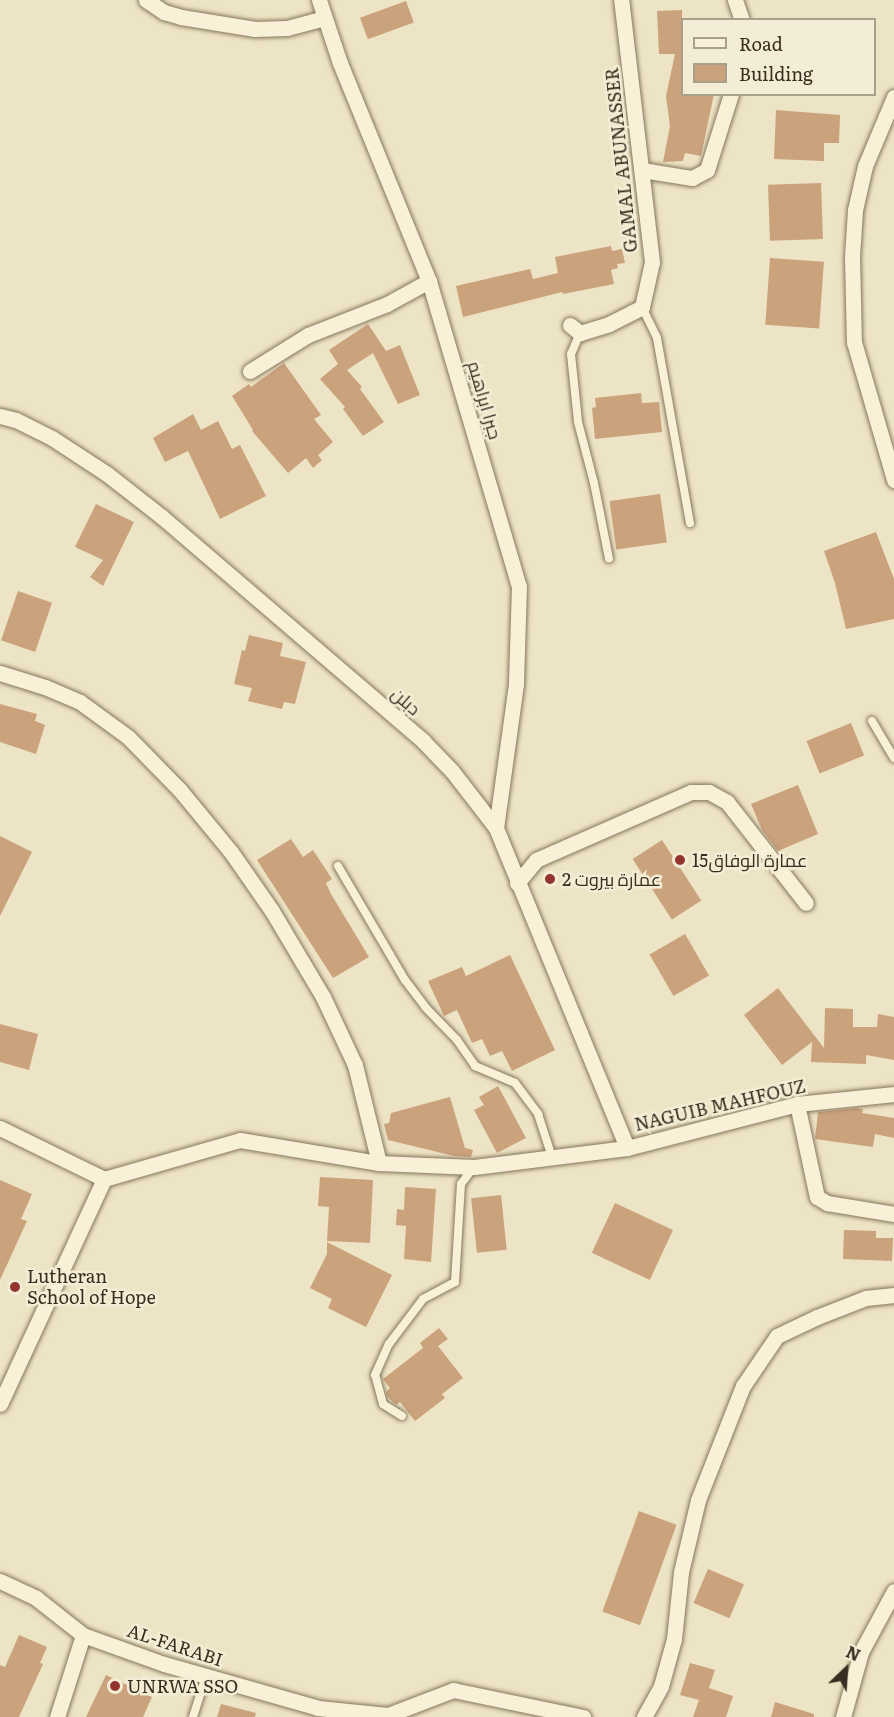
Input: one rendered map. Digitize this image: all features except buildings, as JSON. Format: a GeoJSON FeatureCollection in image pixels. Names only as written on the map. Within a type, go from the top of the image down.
{"type":"FeatureCollection","features":[{"type":"Feature","properties":{"kind":"street"},"geometry":{"type":"LineString","coordinates":[[146,0],[164,12],[181,17],[255,29],[287,28],[325,18]]}},
{"type":"Feature","properties":{"kind":"street","name":"جبرا ابراهيم"},"geometry":{"type":"LineString","coordinates":[[319,0],[386,180],[429,281],[519,586],[516,684],[496,828]]}},
{"type":"Feature","properties":{"kind":"street","name":"GAMAL ABUNASSER"},"geometry":{"type":"LineString","coordinates":[[621,0],[652,262],[642,307]]}},
{"type":"Feature","properties":{"kind":"street"},"geometry":{"type":"LineString","coordinates":[[735,0],[741,18]]}},
{"type":"Feature","properties":{"kind":"street"},"geometry":{"type":"LineString","coordinates":[[642,170],[692,178],[707,170],[730,96]]}},
{"type":"Feature","properties":{"kind":"street"},"geometry":{"type":"LineString","coordinates":[[894,97],[864,166],[855,210],[852,258],[854,342],[894,480]]}},
{"type":"Feature","properties":{"kind":"street"},"geometry":{"type":"LineString","coordinates":[[250,371],[308,335],[387,304],[429,281]]}},
{"type":"Feature","properties":{"kind":"street"},"geometry":{"type":"LineString","coordinates":[[575,329],[609,324],[642,307]]}},
{"type":"Feature","properties":{"kind":"street","name":"دبلن"},"geometry":{"type":"LineString","coordinates":[[0,416],[16,420],[52,438],[107,474],[162,517],[423,741],[452,771],[496,828],[627,1148]]}},
{"type":"Feature","properties":{"kind":"street"},"geometry":{"type":"LineString","coordinates":[[0,673],[45,687],[80,702],[128,737],[179,789],[231,852],[272,910],[323,997],[355,1065],[379,1163]]}},
{"type":"Feature","properties":{"kind":"street"},"geometry":{"type":"LineString","coordinates":[[517,883],[536,860],[691,792],[709,792],[727,802],[806,903]]}},
{"type":"Feature","properties":{"kind":"street","name":"NAGUIB MAHFOUZ"},"geometry":{"type":"LineString","coordinates":[[104,1179],[240,1140],[379,1163],[474,1167],[627,1148],[797,1104],[894,1094]]}},
{"type":"Feature","properties":{"kind":"street"},"geometry":{"type":"LineString","coordinates":[[797,1104],[817,1197],[827,1203],[894,1214]]}},
{"type":"Feature","properties":{"kind":"street"},"geometry":{"type":"LineString","coordinates":[[0,1128],[104,1179],[0,1404]]}},
{"type":"Feature","properties":{"kind":"street"},"geometry":{"type":"LineString","coordinates":[[644,1717],[661,1686],[674,1639],[681,1572],[698,1500],[743,1386],[777,1336],[866,1298],[894,1295]]}},
{"type":"Feature","properties":{"kind":"street","name":"AL-FARABI"},"geometry":{"type":"LineString","coordinates":[[0,1581],[36,1598],[83,1635],[206,1676],[318,1708],[388,1716]]}},
{"type":"Feature","properties":{"kind":"street"},"geometry":{"type":"LineString","coordinates":[[843,1717],[861,1653],[894,1591]]}},
{"type":"Feature","properties":{"kind":"street"},"geometry":{"type":"LineString","coordinates":[[57,1717],[83,1635]]}},
{"type":"Feature","properties":{"kind":"street"},"geometry":{"type":"LineString","coordinates":[[388,1716],[453,1690],[583,1717]]}},
{"type":"Feature","properties":{"kind":"lane"},"geometry":{"type":"LineString","coordinates":[[642,307],[657,338],[690,523]]}},
{"type":"Feature","properties":{"kind":"lane"},"geometry":{"type":"LineString","coordinates":[[575,329],[571,354],[578,422],[594,483],[609,559]]}},
{"type":"Feature","properties":{"kind":"lane"},"geometry":{"type":"LineString","coordinates":[[872,721],[894,758]]}},
{"type":"Feature","properties":{"kind":"lane"},"geometry":{"type":"LineString","coordinates":[[338,866],[405,980],[426,1008],[457,1040],[475,1066],[515,1083],[538,1114],[552,1157]]}},
{"type":"Feature","properties":{"kind":"lane"},"geometry":{"type":"LineString","coordinates":[[402,1416],[383,1404],[375,1375],[389,1344],[423,1299],[455,1282],[461,1184],[474,1167]]}},
{"type":"Feature","properties":{"kind":"lane"},"geometry":{"type":"LineString","coordinates":[[193,1717],[206,1676]]}},
{"type":"Feature","properties":{"kind":"place","name":"عمارة الوفاق15"},"geometry":{"type":"Point","coordinates":[680,860]}},
{"type":"Feature","properties":{"kind":"place","name":"عمارة بيروت 2"},"geometry":{"type":"Point","coordinates":[550,879]}},
{"type":"Feature","properties":{"kind":"place","name":"Lutheran School of Hope"},"geometry":{"type":"Point","coordinates":[15,1287]}},
{"type":"Feature","properties":{"kind":"place","name":"UNRWA SSO"},"geometry":{"type":"Point","coordinates":[115,1686]}}]}
